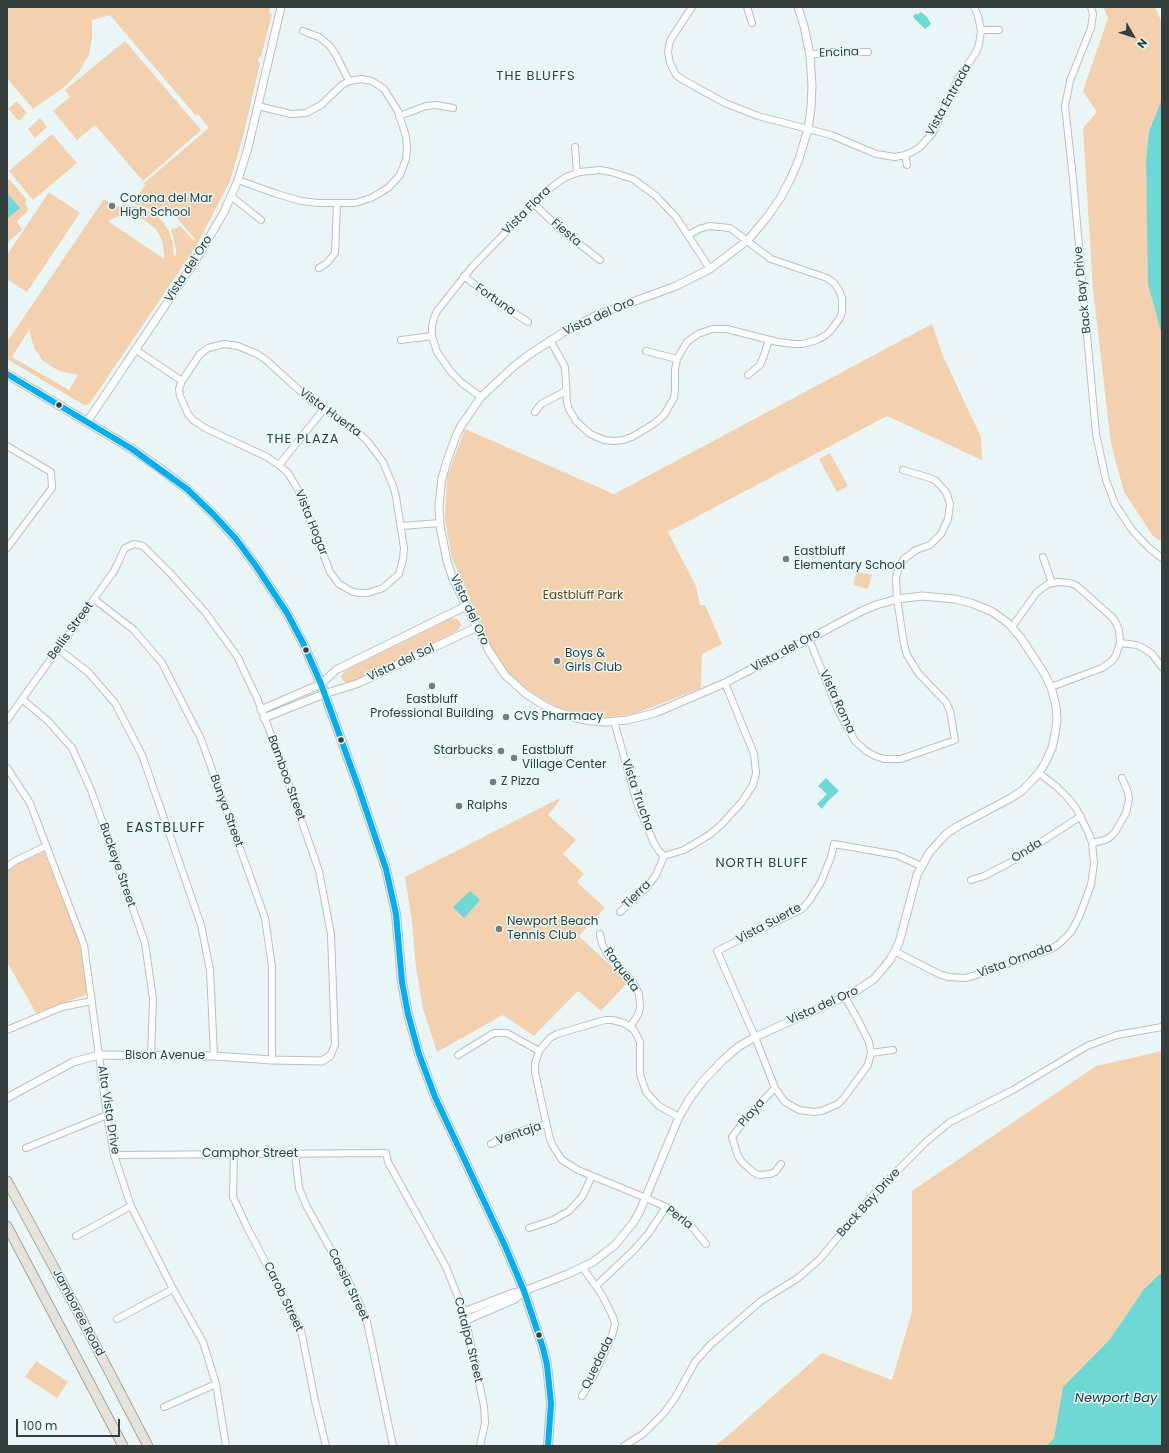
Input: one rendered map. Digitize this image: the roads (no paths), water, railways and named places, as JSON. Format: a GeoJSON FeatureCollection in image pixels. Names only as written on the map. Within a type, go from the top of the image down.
{"type":"FeatureCollection","features":[{"type":"Feature","properties":{"kind":"main road"},"geometry":{"type":"LineString","coordinates":[[7,374],[132,449],[187,489],[236,539],[287,613],[303,643],[321,684],[364,802],[386,869],[396,914],[402,982],[408,1014],[419,1054],[436,1097],[505,1246],[524,1291],[547,1365],[551,1403],[548,1446]]}},
{"type":"Feature","properties":{"kind":"main road","name":"Jamboree Road"},"geometry":{"type":"LineString","coordinates":[[7,1181],[77,1310],[148,1446]]}},
{"type":"Feature","properties":{"kind":"main road","name":"Jamboree Road"},"geometry":{"type":"LineString","coordinates":[[7,1226],[123,1446]]}},
{"type":"Feature","properties":{"kind":"street","name":"Vista del Oro"},"geometry":{"type":"LineString","coordinates":[[87,422],[201,252],[216,228],[231,196],[238,180],[248,148],[281,7]]}},
{"type":"Feature","properties":{"kind":"street","name":"Vista Entrada"},"geometry":{"type":"LineString","coordinates":[[692,7],[671,39],[669,46],[669,59],[672,69],[676,75],[709,96],[741,110],[778,122],[831,135],[876,154],[885,156],[904,155],[920,147],[932,134],[959,77],[975,54],[979,45],[981,30],[978,16],[974,7]]}},
{"type":"Feature","properties":{"kind":"street"},"geometry":{"type":"LineString","coordinates":[[747,7],[752,23]]}},
{"type":"Feature","properties":{"kind":"street","name":"Vista del Oro"},"geometry":{"type":"LineString","coordinates":[[465,1316],[513,1293],[524,1291],[583,1268],[604,1254],[633,1223],[646,1198],[679,1117],[696,1089],[716,1066],[738,1048],[755,1037],[845,997],[866,986],[874,979],[896,952],[914,886],[921,866],[929,853],[946,834],[1011,798],[1030,784],[1039,773],[1052,748],[1057,720],[1056,706],[1051,687],[1044,672],[1012,627],[1000,617],[971,603],[955,599],[922,596],[897,599],[876,605],[725,683],[655,713],[627,720],[597,721],[576,718],[550,709],[531,698],[515,685],[496,664],[453,579],[447,561],[441,533],[439,505],[441,487],[447,461],[461,426],[481,397],[513,367],[550,340],[597,315],[676,286],[710,269],[748,240],[781,198],[799,159],[808,129],[812,92],[810,55],[804,26],[798,7]]}},
{"type":"Feature","properties":{"kind":"street","name":"Back Bay Drive"},"geometry":{"type":"LineString","coordinates":[[1091,7],[1093,14],[1091,28],[1070,81],[1065,106],[1095,427],[1106,480],[1115,504],[1132,530],[1149,548],[1162,558]]}},
{"type":"Feature","properties":{"kind":"street"},"geometry":{"type":"LineString","coordinates":[[981,30],[998,30]]}},
{"type":"Feature","properties":{"kind":"street"},"geometry":{"type":"LineString","coordinates":[[303,32],[319,37],[328,45],[336,55],[349,81]]}},
{"type":"Feature","properties":{"kind":"street","name":"Encina"},"geometry":{"type":"LineString","coordinates":[[810,55],[826,52],[868,52]]}},
{"type":"Feature","properties":{"kind":"street"},"geometry":{"type":"LineString","coordinates":[[238,180],[301,201],[355,204],[371,198],[388,188],[400,175],[406,159],[407,148],[400,116],[390,98],[379,84],[372,81],[357,79],[349,81],[342,85],[321,105],[306,113],[291,114],[258,106]]}},
{"type":"Feature","properties":{"kind":"street"},"geometry":{"type":"LineString","coordinates":[[400,116],[426,106],[441,105],[453,108]]}},
{"type":"Feature","properties":{"kind":"street"},"geometry":{"type":"LineString","coordinates":[[575,147],[577,173]]}},
{"type":"Feature","properties":{"kind":"street"},"geometry":{"type":"LineString","coordinates":[[904,155],[907,165]]}},
{"type":"Feature","properties":{"kind":"street","name":"Vista Flora"},"geometry":{"type":"LineString","coordinates":[[432,336],[433,322],[438,311],[464,276],[534,204],[557,183],[577,173],[600,170],[622,175],[645,187],[667,206],[676,217],[710,269]]}},
{"type":"Feature","properties":{"kind":"street"},"geometry":{"type":"LineString","coordinates":[[231,196],[261,220]]}},
{"type":"Feature","properties":{"kind":"street"},"geometry":{"type":"LineString","coordinates":[[319,268],[327,264],[335,253],[337,204]]}},
{"type":"Feature","properties":{"kind":"street","name":"Fiesta"},"geometry":{"type":"LineString","coordinates":[[534,204],[560,229],[600,260]]}},
{"type":"Feature","properties":{"kind":"street"},"geometry":{"type":"LineString","coordinates":[[550,340],[565,367],[568,409],[576,421],[590,434],[604,440],[623,440],[643,432],[667,411],[674,398],[675,370],[678,359],[685,346],[698,334],[712,329],[726,329],[786,344],[803,344],[817,340],[826,335],[840,318],[842,312],[842,298],[839,290],[828,278],[771,260],[748,240],[730,228],[709,226],[699,229],[689,235]]}},
{"type":"Feature","properties":{"kind":"street","name":"Fortuna"},"geometry":{"type":"LineString","coordinates":[[464,276],[494,300],[528,322]]}},
{"type":"Feature","properties":{"kind":"street"},"geometry":{"type":"LineString","coordinates":[[401,340],[432,336],[437,352],[451,372],[468,388],[481,397]]}},
{"type":"Feature","properties":{"kind":"street"},"geometry":{"type":"LineString","coordinates":[[748,375],[760,364],[769,340]]}},
{"type":"Feature","properties":{"kind":"street","name":"Vista Huerta"},"geometry":{"type":"LineString","coordinates":[[182,381],[200,354],[215,345],[231,344],[257,354],[266,360],[298,391],[359,433],[383,462],[393,486],[404,548],[399,574]]}},
{"type":"Feature","properties":{"kind":"street"},"geometry":{"type":"LineString","coordinates":[[136,350],[182,381]]}},
{"type":"Feature","properties":{"kind":"street"},"geometry":{"type":"LineString","coordinates":[[646,351],[678,359]]}},
{"type":"Feature","properties":{"kind":"street","name":"Vista Hogar"},"geometry":{"type":"LineString","coordinates":[[182,381],[179,389],[180,396],[185,409],[193,420],[204,428],[267,457],[288,473],[300,492],[330,572],[339,584],[353,592],[368,593],[383,588],[399,574]]}},
{"type":"Feature","properties":{"kind":"street"},"geometry":{"type":"LineString","coordinates":[[535,412],[541,404],[566,391]]}},
{"type":"Feature","properties":{"kind":"street"},"geometry":{"type":"LineString","coordinates":[[279,465],[324,409]]}},
{"type":"Feature","properties":{"kind":"street"},"geometry":{"type":"LineString","coordinates":[[7,446],[51,472],[52,488],[7,548]]}},
{"type":"Feature","properties":{"kind":"street"},"geometry":{"type":"LineString","coordinates":[[897,599],[896,578],[900,564],[910,554],[930,545],[937,540],[948,519],[950,511],[949,498],[946,492],[936,481],[903,470]]}},
{"type":"Feature","properties":{"kind":"street"},"geometry":{"type":"LineString","coordinates":[[401,526],[440,523]]}},
{"type":"Feature","properties":{"kind":"street","name":"Bellis Street"},"geometry":{"type":"LineString","coordinates":[[7,720],[114,571],[125,548],[134,544]]}},
{"type":"Feature","properties":{"kind":"street","name":"Bamboo Street"},"geometry":{"type":"LineString","coordinates":[[134,544],[143,546],[170,572],[205,612],[237,656],[262,710],[319,871],[331,934],[335,1045],[330,1056]]}},
{"type":"Feature","properties":{"kind":"street"},"geometry":{"type":"LineString","coordinates":[[1044,557],[1052,583]]}},
{"type":"Feature","properties":{"kind":"street"},"geometry":{"type":"LineString","coordinates":[[1012,627],[1037,592],[1052,583],[1058,582],[1070,583],[1082,590],[1113,618],[1119,630],[1120,643],[1116,655],[1107,665],[1051,687]]}},
{"type":"Feature","properties":{"kind":"street","name":"Bunya Street"},"geometry":{"type":"LineString","coordinates":[[94,599],[134,630],[162,664],[200,740],[265,918],[272,967],[272,1060]]}},
{"type":"Feature","properties":{"kind":"street","name":"Vista Roma"},"geometry":{"type":"LineString","coordinates":[[809,639],[838,710],[855,741],[866,751],[884,759],[901,759],[955,740],[952,721],[946,702],[919,674],[907,655],[897,599]]}},
{"type":"Feature","properties":{"kind":"street","name":"Vista del Sol"},"geometry":{"type":"LineString","coordinates":[[262,710],[321,684],[336,670],[466,606]]}},
{"type":"Feature","properties":{"kind":"street","name":"Vista del Sol"},"geometry":{"type":"LineString","coordinates":[[264,718],[324,694],[359,683],[477,627]]}},
{"type":"Feature","properties":{"kind":"street"},"geometry":{"type":"LineString","coordinates":[[1120,643],[1137,645],[1145,649],[1152,654],[1162,667]]}},
{"type":"Feature","properties":{"kind":"street"},"geometry":{"type":"LineString","coordinates":[[58,649],[88,672],[115,703],[142,755],[201,925],[210,970],[214,1056]]}},
{"type":"Feature","properties":{"kind":"street"},"geometry":{"type":"LineString","coordinates":[[664,856],[684,850],[709,835],[722,824],[741,803],[753,785],[756,773],[754,754],[725,683]]}},
{"type":"Feature","properties":{"kind":"street","name":"Buckeye Street"},"geometry":{"type":"LineString","coordinates":[[22,699],[48,721],[72,748],[91,790],[145,943],[153,999],[151,1056]]}},
{"type":"Feature","properties":{"kind":"street","name":"Vista Trucha"},"geometry":{"type":"LineString","coordinates":[[614,721],[639,810],[654,843],[659,852],[664,856]]}},
{"type":"Feature","properties":{"kind":"street","name":"Alta Vista Drive"},"geometry":{"type":"LineString","coordinates":[[7,768],[30,804],[84,945],[107,1115],[114,1155],[131,1206],[173,1289],[203,1342],[216,1384],[226,1446]]}},
{"type":"Feature","properties":{"kind":"street","name":"Vista Ornada"},"geometry":{"type":"LineString","coordinates":[[896,952],[941,975],[957,978],[973,976],[1050,949],[1059,944],[1071,932],[1086,901],[1094,873],[1092,843],[1081,816],[1067,797],[1039,773]]}},
{"type":"Feature","properties":{"kind":"street"},"geometry":{"type":"LineString","coordinates":[[1092,843],[1105,840],[1110,837],[1115,832],[1126,813],[1129,799],[1128,792],[1122,778]]}},
{"type":"Feature","properties":{"kind":"street","name":"Onda"},"geometry":{"type":"LineString","coordinates":[[971,880],[984,876],[1009,863],[1081,816]]}},
{"type":"Feature","properties":{"kind":"street","name":"Vista Suerte"},"geometry":{"type":"LineString","coordinates":[[755,1037],[717,951],[802,909],[821,882],[831,857],[834,844],[897,855],[921,866]]}},
{"type":"Feature","properties":{"kind":"street"},"geometry":{"type":"LineString","coordinates":[[7,867],[15,861],[46,846]]}},
{"type":"Feature","properties":{"kind":"street","name":"Tierra"},"geometry":{"type":"LineString","coordinates":[[620,912],[647,887],[656,875],[664,856]]}},
{"type":"Feature","properties":{"kind":"street","name":"Raqueta"},"geometry":{"type":"LineString","coordinates":[[600,934],[602,944],[608,954],[633,982],[639,994],[640,1007],[638,1015],[630,1027]]}},
{"type":"Feature","properties":{"kind":"street"},"geometry":{"type":"LineString","coordinates":[[755,1037],[775,1088],[786,1102],[799,1110],[814,1112],[830,1108],[843,1099],[865,1070],[871,1053],[869,1042],[845,997]]}},
{"type":"Feature","properties":{"kind":"street"},"geometry":{"type":"LineString","coordinates":[[7,1030],[62,1007],[92,1001]]}},
{"type":"Feature","properties":{"kind":"street"},"geometry":{"type":"LineString","coordinates":[[458,1055],[494,1033],[507,1033],[539,1051],[546,1041],[556,1034],[605,1020],[618,1021],[630,1027],[637,1035],[640,1042],[640,1074],[646,1092],[659,1106],[679,1117]]}},
{"type":"Feature","properties":{"kind":"street","name":"Back Bay Drive"},"geometry":{"type":"LineString","coordinates":[[624,1446],[643,1434],[664,1413],[675,1398],[695,1362],[710,1345],[761,1301],[798,1278],[819,1260],[873,1195],[927,1141],[950,1122],[1013,1090],[1087,1046],[1117,1034],[1162,1027]]}},
{"type":"Feature","properties":{"kind":"street"},"geometry":{"type":"LineString","coordinates":[[871,1053],[894,1050]]}},
{"type":"Feature","properties":{"kind":"street","name":"Perla"},"geometry":{"type":"LineString","coordinates":[[539,1051],[535,1064],[535,1072],[546,1124],[553,1146],[562,1160],[592,1176],[666,1207],[691,1226],[706,1244]]}},
{"type":"Feature","properties":{"kind":"street","name":"Bison Avenue"},"geometry":{"type":"LineString","coordinates":[[7,1098],[73,1062],[100,1055],[214,1056],[272,1060],[322,1061],[330,1056]]}},
{"type":"Feature","properties":{"kind":"street","name":"Playa"},"geometry":{"type":"LineString","coordinates":[[775,1088],[752,1112],[732,1137],[742,1162],[753,1172],[759,1175],[770,1174],[775,1172],[781,1164]]}},
{"type":"Feature","properties":{"kind":"street"},"geometry":{"type":"LineString","coordinates":[[26,1148],[107,1115]]}},
{"type":"Feature","properties":{"kind":"street","name":"Ventaja"},"geometry":{"type":"LineString","coordinates":[[491,1144],[517,1132],[546,1124]]}},
{"type":"Feature","properties":{"kind":"street","name":"Camphor Street"},"geometry":{"type":"LineString","coordinates":[[114,1155],[386,1153]]}},
{"type":"Feature","properties":{"kind":"street","name":"Catalpa Street"},"geometry":{"type":"LineString","coordinates":[[386,1153],[388,1162],[448,1272],[465,1316],[484,1406],[485,1423],[480,1446]]}},
{"type":"Feature","properties":{"kind":"street","name":"Carob Street"},"geometry":{"type":"LineString","coordinates":[[234,1154],[233,1197],[301,1330],[315,1401],[326,1446]]}},
{"type":"Feature","properties":{"kind":"street","name":"Cassia Street"},"geometry":{"type":"LineString","coordinates":[[295,1154],[299,1188],[307,1208],[345,1274],[367,1322],[393,1446]]}},
{"type":"Feature","properties":{"kind":"street"},"geometry":{"type":"LineString","coordinates":[[529,1228],[553,1220],[569,1211],[582,1196],[592,1176]]}},
{"type":"Feature","properties":{"kind":"street"},"geometry":{"type":"LineString","coordinates":[[76,1236],[131,1206]]}},
{"type":"Feature","properties":{"kind":"street"},"geometry":{"type":"LineString","coordinates":[[596,1286],[643,1240],[666,1207]]}},
{"type":"Feature","properties":{"kind":"street","name":"Quedada"},"geometry":{"type":"LineString","coordinates":[[582,1396],[593,1377],[614,1331],[613,1317],[596,1286],[583,1268]]}},
{"type":"Feature","properties":{"kind":"street"},"geometry":{"type":"LineString","coordinates":[[117,1319],[173,1289]]}},
{"type":"Feature","properties":{"kind":"street"},"geometry":{"type":"LineString","coordinates":[[164,1407],[216,1384]]}},
{"type":"Feature","properties":{"kind":"water"},"geometry":{"type":"Polygon","coordinates":[[[921,12],[927,17],[931,24],[925,29],[915,20],[913,16],[916,13],[917,15],[921,12]]]}},
{"type":"Feature","properties":{"kind":"water"},"geometry":{"type":"Polygon","coordinates":[[[1162,99],[1162,335],[1148,284],[1146,161],[1149,131],[1162,99]]]}},
{"type":"Feature","properties":{"kind":"water"},"geometry":{"type":"Polygon","coordinates":[[[7,193],[20,208],[7,219],[7,193]]]}},
{"type":"Feature","properties":{"kind":"water"},"geometry":{"type":"Polygon","coordinates":[[[826,778],[839,791],[822,809],[817,804],[827,794],[818,786],[826,778]]]}},
{"type":"Feature","properties":{"kind":"water"},"geometry":{"type":"Polygon","coordinates":[[[470,891],[480,900],[464,918],[453,907],[470,891]]]}},
{"type":"Feature","properties":{"kind":"water","name":"Newport Bay"},"geometry":{"type":"Polygon","coordinates":[[[1162,1272],[1162,1446],[1046,1446],[1054,1438],[1063,1387],[1110,1339],[1144,1289],[1162,1272]]]}},
{"type":"Feature","properties":{"kind":"place","name":"Corona del Mar High School"},"geometry":{"type":"Point","coordinates":[112,206]}},
{"type":"Feature","properties":{"kind":"place","name":"Eastbluff Elementary School"},"geometry":{"type":"Point","coordinates":[786,559]}},
{"type":"Feature","properties":{"kind":"place","name":"Boys & Girls Club"},"geometry":{"type":"Point","coordinates":[557,661]}},
{"type":"Feature","properties":{"kind":"place","name":"Eastbluff Professional Building"},"geometry":{"type":"Point","coordinates":[432,686]}},
{"type":"Feature","properties":{"kind":"place","name":"CVS Pharmacy"},"geometry":{"type":"Point","coordinates":[506,717]}},
{"type":"Feature","properties":{"kind":"place","name":"Starbucks"},"geometry":{"type":"Point","coordinates":[501,751]}},
{"type":"Feature","properties":{"kind":"place","name":"Eastbluff Village Center"},"geometry":{"type":"Point","coordinates":[514,758]}},
{"type":"Feature","properties":{"kind":"place","name":"Z Pizza"},"geometry":{"type":"Point","coordinates":[493,782]}},
{"type":"Feature","properties":{"kind":"place","name":"Ralphs"},"geometry":{"type":"Point","coordinates":[459,806]}},
{"type":"Feature","properties":{"kind":"place","name":"Newport Beach Tennis Club"},"geometry":{"type":"Point","coordinates":[499,929]}},
{"type":"Feature","properties":{"kind":"district","name":"THE BLUFFS"},"geometry":{"type":"Point","coordinates":[536,77]}},
{"type":"Feature","properties":{"kind":"district","name":"THE PLAZA"},"geometry":{"type":"Point","coordinates":[303,440]}},
{"type":"Feature","properties":{"kind":"district","name":"EASTBLUFF"},"geometry":{"type":"Point","coordinates":[166,828]}},
{"type":"Feature","properties":{"kind":"district","name":"NORTH BLUFF"},"geometry":{"type":"Point","coordinates":[762,864]}},
{"type":"Feature","properties":{"kind":"park label","name":"Eastbluff Park"},"geometry":{"type":"Point","coordinates":[583,596]}}]}
